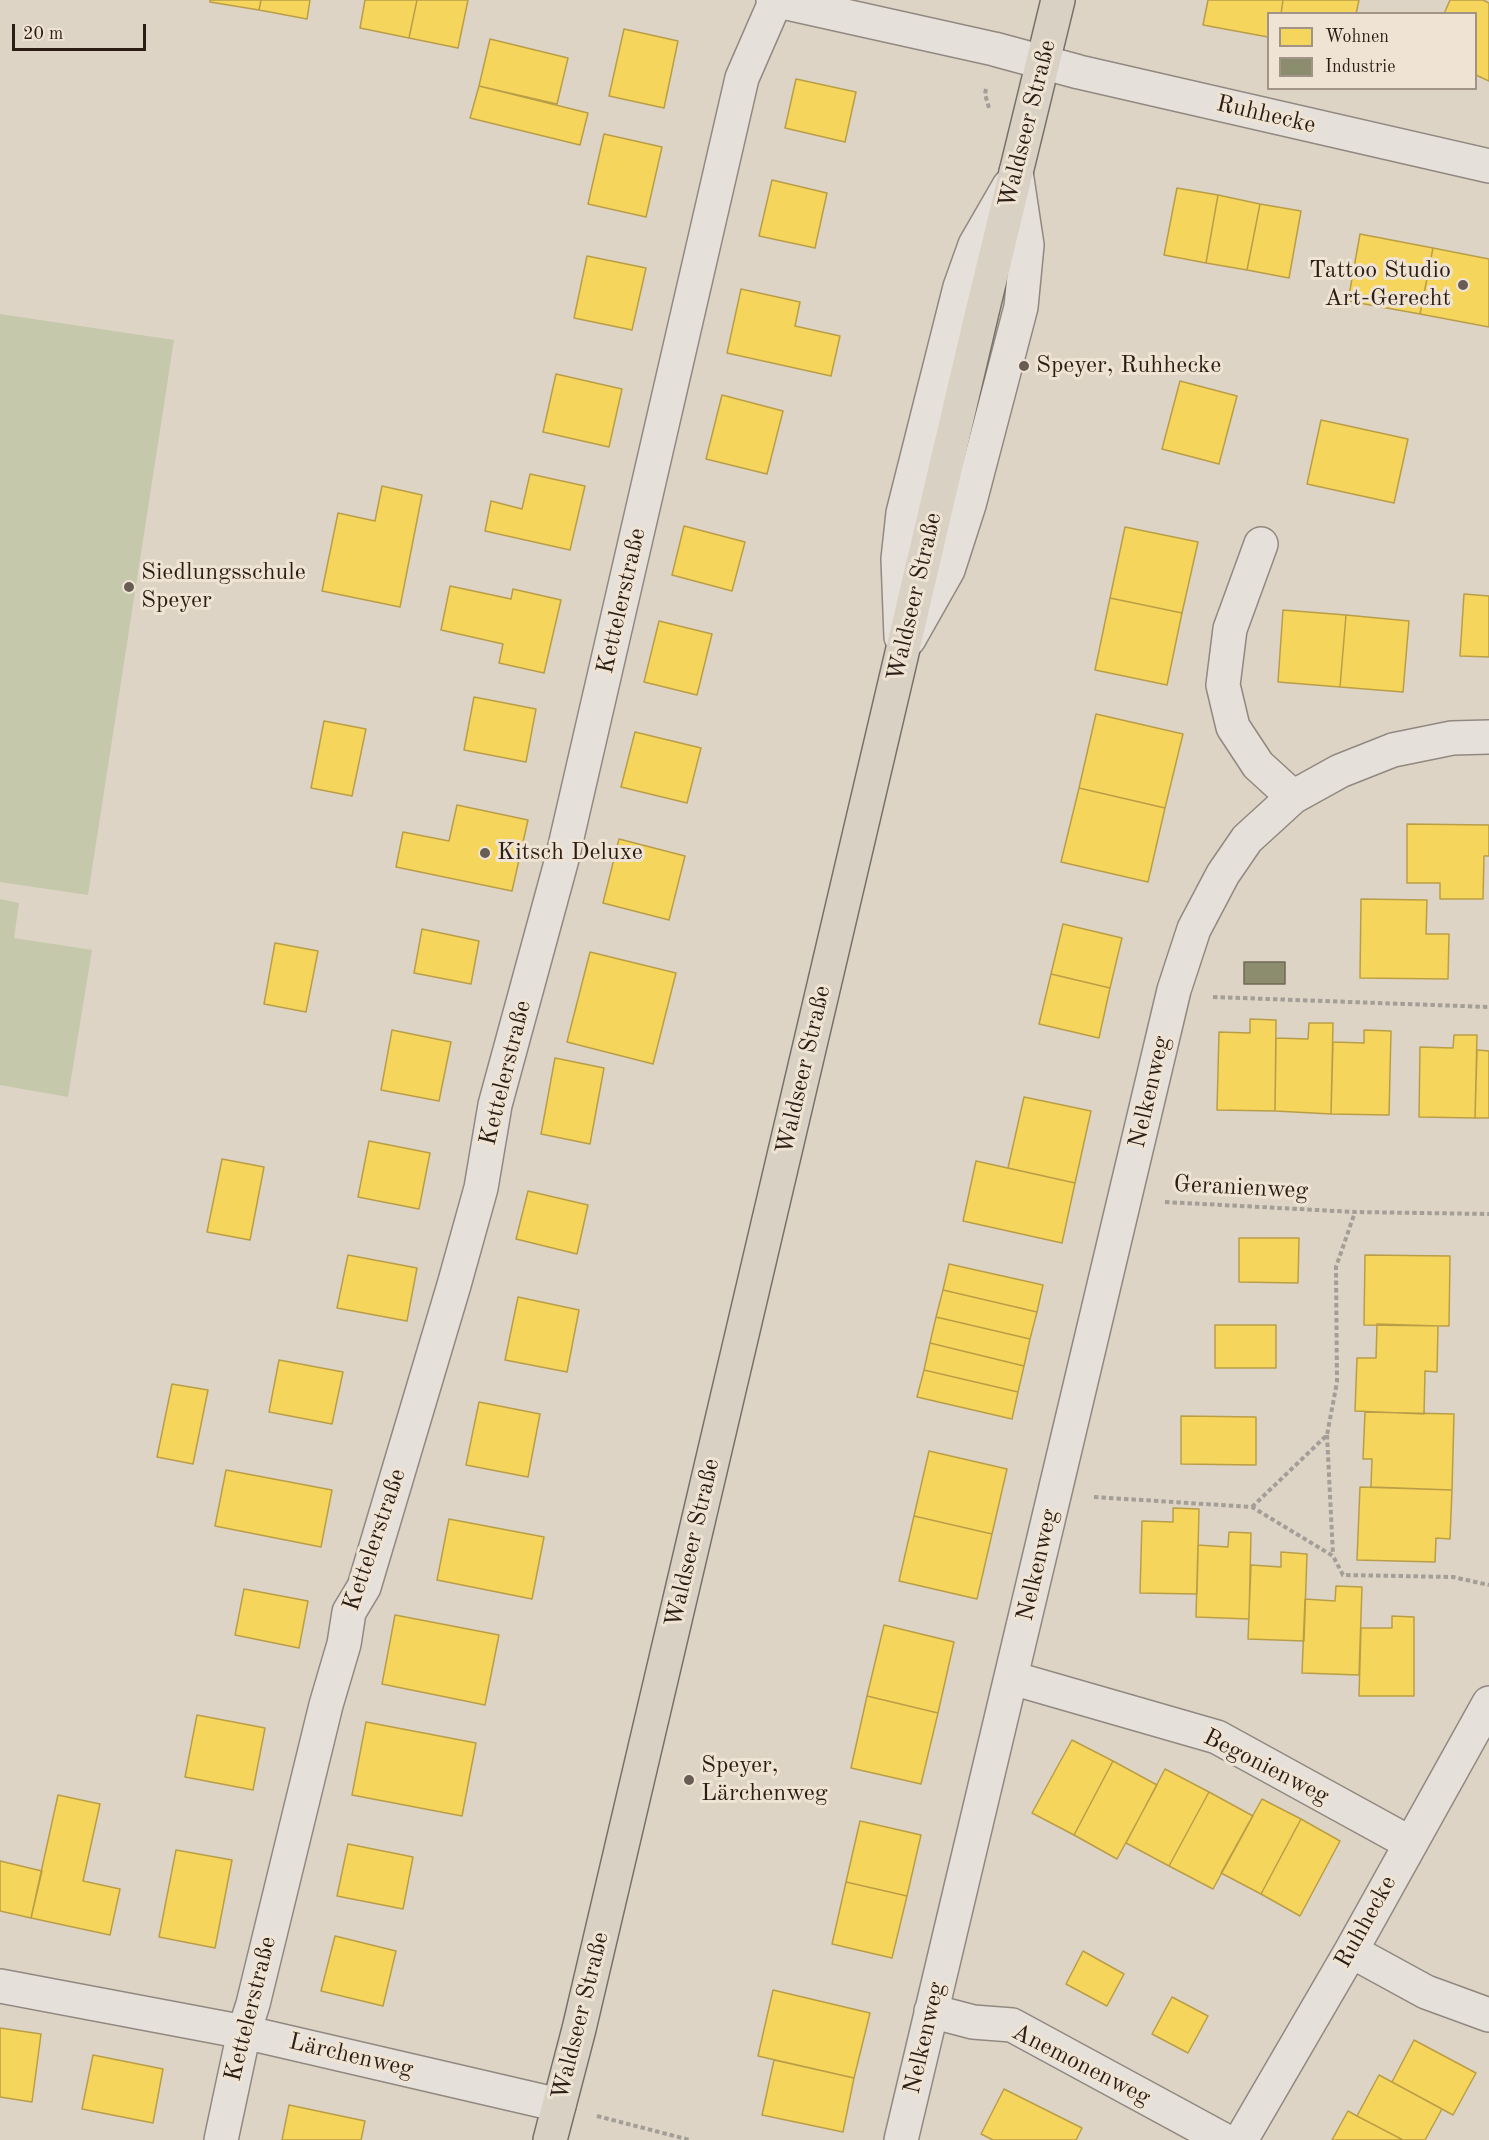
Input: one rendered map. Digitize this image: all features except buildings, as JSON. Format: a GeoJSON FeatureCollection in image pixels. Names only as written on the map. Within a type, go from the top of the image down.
{"type":"FeatureCollection","features":[{"type":"Feature","properties":{"kind":"main road","name":"Waldseer Straße"},"geometry":{"type":"LineString","coordinates":[[550,2140],[581,2018],[901,654],[1058,0]]}},
{"type":"Feature","properties":{"kind":"street","name":"Ruhhecke"},"geometry":{"type":"LineString","coordinates":[[775,0],[994,49],[1489,166]]}},
{"type":"Feature","properties":{"kind":"street","name":"Kettelerstraße"},"geometry":{"type":"LineString","coordinates":[[221,2140],[244,2032],[253,2004],[326,1705],[344,1644],[349,1612],[364,1587],[481,1188],[495,1106],[562,859],[742,78],[775,0]]}},
{"type":"Feature","properties":{"kind":"street"},"geometry":{"type":"LineString","coordinates":[[1261,544],[1230,629],[1223,685],[1233,726],[1258,765],[1293,797]]}},
{"type":"Feature","properties":{"kind":"street","name":"Nelkenweg"},"geometry":{"type":"LineString","coordinates":[[901,2140],[1174,990],[1194,929],[1223,874],[1247,839],[1293,797],[1340,771],[1393,750],[1452,738],[1489,737]]}},
{"type":"Feature","properties":{"kind":"street","name":"Begonienweg"},"geometry":{"type":"LineString","coordinates":[[1012,1678],[1218,1737],[1410,1843]]}},
{"type":"Feature","properties":{"kind":"street","name":"Ruhhecke"},"geometry":{"type":"LineString","coordinates":[[1240,2140],[1351,1951],[1489,1703]]}},
{"type":"Feature","properties":{"kind":"street"},"geometry":{"type":"LineString","coordinates":[[1351,1951],[1426,1992],[1489,2015]]}},
{"type":"Feature","properties":{"kind":"street","name":"Lärchenweg"},"geometry":{"type":"LineString","coordinates":[[0,1986],[244,2032],[559,2105]]}},
{"type":"Feature","properties":{"kind":"street","name":"Anemonenweg"},"geometry":{"type":"LineString","coordinates":[[931,2011],[973,2022],[1012,2025],[1224,2140]]}},
{"type":"Feature","properties":{"kind":"path"},"geometry":{"type":"LineString","coordinates":[[1174,990],[1216,998],[1489,1007]]}},
{"type":"Feature","properties":{"kind":"path","name":"Geranienweg"},"geometry":{"type":"LineString","coordinates":[[1125,1200],[1355,1212],[1489,1214]]}},
{"type":"Feature","properties":{"kind":"path"},"geometry":{"type":"LineString","coordinates":[[1355,1212],[1336,1267],[1337,1382],[1327,1435],[1334,1556],[1343,1575],[1453,1577],[1489,1585]]}},
{"type":"Feature","properties":{"kind":"path"},"geometry":{"type":"LineString","coordinates":[[1252,1507],[1327,1435]]}},
{"type":"Feature","properties":{"kind":"path"},"geometry":{"type":"LineString","coordinates":[[1054,1496],[1252,1507],[1334,1556]]}},
{"type":"Feature","properties":{"kind":"path"},"geometry":{"type":"LineString","coordinates":[[594,2116],[690,2140]]}},
{"type":"Feature","properties":{"kind":"green space"},"geometry":{"type":"Polygon","coordinates":[[[0,314],[174,340],[88,895],[0,882],[0,314]]]}},
{"type":"Feature","properties":{"kind":"green space"},"geometry":{"type":"Polygon","coordinates":[[[0,899],[19,903],[14,938],[92,950],[68,1097],[0,1085],[0,899]]]}},
{"type":"Feature","properties":{"kind":"place","name":"Tattoo Studio Art-Gerecht"},"geometry":{"type":"Point","coordinates":[1463,285]}},
{"type":"Feature","properties":{"kind":"place","name":"Speyer, Ruhhecke"},"geometry":{"type":"Point","coordinates":[1024,366]}},
{"type":"Feature","properties":{"kind":"place","name":"Siedlungsschule Speyer"},"geometry":{"type":"Point","coordinates":[129,587]}},
{"type":"Feature","properties":{"kind":"place","name":"Kitsch Deluxe"},"geometry":{"type":"Point","coordinates":[485,853]}},
{"type":"Feature","properties":{"kind":"place","name":"Speyer, Lärchenweg"},"geometry":{"type":"Point","coordinates":[689,1780]}}]}
